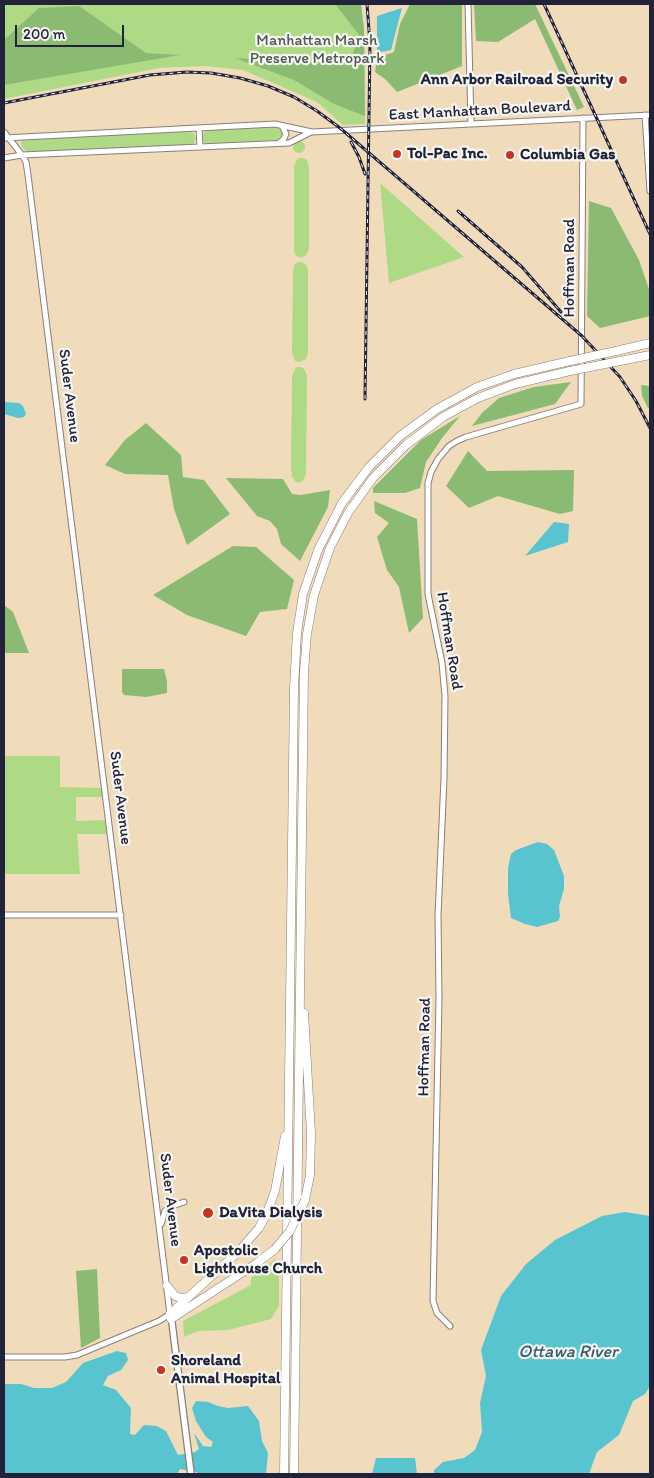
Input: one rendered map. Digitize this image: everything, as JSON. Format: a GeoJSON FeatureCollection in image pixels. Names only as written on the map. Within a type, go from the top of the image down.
{"type":"FeatureCollection","features":[{"type":"Feature","properties":{"kind":"highway"},"geometry":{"type":"LineString","coordinates":[[284,1474],[293,705],[296,639],[302,600],[313,563],[329,527],[349,494],[381,455],[400,436],[426,416],[465,393],[514,374],[650,344]]}},
{"type":"Feature","properties":{"kind":"highway"},"geometry":{"type":"LineString","coordinates":[[294,1474],[304,694],[306,641],[311,608],[320,573],[330,548],[348,513],[365,489],[380,470],[416,436],[443,417],[466,404],[515,384],[650,355]]}},
{"type":"Feature","properties":{"kind":"highway"},"geometry":{"type":"LineString","coordinates":[[171,1317],[257,1263],[275,1249],[293,1226],[305,1200],[310,1176],[311,1133],[300,963]]}},
{"type":"Feature","properties":{"kind":"highway"},"geometry":{"type":"LineString","coordinates":[[171,1317],[189,1297],[242,1247],[264,1218],[275,1191],[289,1117]]}},
{"type":"Feature","properties":{"kind":"highway"},"geometry":{"type":"LineString","coordinates":[[167,1286],[175,1296],[181,1298],[189,1297]]}},
{"type":"Feature","properties":{"kind":"main road","name":"Suder Avenue"},"geometry":{"type":"LineString","coordinates":[[171,1317],[191,1474]]}},
{"type":"Feature","properties":{"kind":"street"},"geometry":{"type":"LineString","coordinates":[[468,4],[471,124]]}},
{"type":"Feature","properties":{"kind":"street"},"geometry":{"type":"LineString","coordinates":[[648,115],[647,160],[650,191]]}},
{"type":"Feature","properties":{"kind":"street","name":"East Manhattan Boulevard"},"geometry":{"type":"LineString","coordinates":[[6,137],[275,124],[312,132],[648,115]]}},
{"type":"Feature","properties":{"kind":"street","name":"Hoffman Road"},"geometry":{"type":"LineString","coordinates":[[450,1326],[437,1313],[433,1300],[438,909],[444,794],[445,696],[442,663],[428,594],[428,483],[438,459],[449,446],[457,441],[581,404],[583,118]]}},
{"type":"Feature","properties":{"kind":"street"},"geometry":{"type":"LineString","coordinates":[[279,143],[286,134],[281,126]]}},
{"type":"Feature","properties":{"kind":"street"},"geometry":{"type":"LineString","coordinates":[[199,128],[200,147]]}},
{"type":"Feature","properties":{"kind":"street","name":"Suder Avenue"},"geometry":{"type":"LineString","coordinates":[[4,132],[6,137],[22,155],[27,167],[31,194],[171,1317]]}},
{"type":"Feature","properties":{"kind":"street","name":"East Manhattan Boulevard"},"geometry":{"type":"LineString","coordinates":[[4,158],[22,155],[289,143],[312,132]]}},
{"type":"Feature","properties":{"kind":"street"},"geometry":{"type":"LineString","coordinates":[[4,915],[121,915]]}},
{"type":"Feature","properties":{"kind":"street"},"geometry":{"type":"LineString","coordinates":[[160,1230],[166,1211],[174,1205],[184,1202]]}},
{"type":"Feature","properties":{"kind":"street"},"geometry":{"type":"LineString","coordinates":[[4,1356],[64,1357],[77,1355],[171,1317]]}},
{"type":"Feature","properties":{"kind":"green space","name":"Manhattan Marsh Preserve Metropark"},"geometry":{"type":"Polygon","coordinates":[[[4,4],[361,4],[364,29],[365,124],[343,125],[317,102],[243,70],[206,66],[159,68],[4,99],[4,4]]]}},
{"type":"Feature","properties":{"kind":"green space"},"geometry":{"type":"Polygon","coordinates":[[[335,4],[361,4],[364,29],[365,116],[334,104],[294,80],[235,58],[348,65],[360,36],[335,4]]]}},
{"type":"Feature","properties":{"kind":"green space"},"geometry":{"type":"Polygon","coordinates":[[[410,4],[462,4],[462,66],[397,92],[385,79],[375,72],[377,58],[394,52],[400,24],[410,4]]]}},
{"type":"Feature","properties":{"kind":"green space"},"geometry":{"type":"Polygon","coordinates":[[[474,4],[535,4],[584,107],[577,110],[535,19],[498,42],[476,41],[474,4]]]}},
{"type":"Feature","properties":{"kind":"green space"},"geometry":{"type":"Polygon","coordinates":[[[79,6],[146,53],[180,55],[4,85],[4,40],[39,8],[79,6]]]}},
{"type":"Feature","properties":{"kind":"green space"},"geometry":{"type":"Polygon","coordinates":[[[279,127],[284,130],[283,138],[278,141],[209,144],[204,142],[202,137],[204,132],[209,130],[279,127]]]}},
{"type":"Feature","properties":{"kind":"green space"},"geometry":{"type":"Polygon","coordinates":[[[189,131],[194,134],[196,139],[193,144],[187,146],[29,153],[22,147],[21,143],[23,139],[189,131]]]}},
{"type":"Feature","properties":{"kind":"green space"},"geometry":{"type":"Polygon","coordinates":[[[297,141],[301,141],[305,147],[301,153],[297,153],[293,149],[293,145],[297,141]]]}},
{"type":"Feature","properties":{"kind":"green space"},"geometry":{"type":"Polygon","coordinates":[[[299,158],[307,160],[309,168],[309,249],[306,255],[301,258],[296,256],[294,251],[294,167],[299,158]]]}},
{"type":"Feature","properties":{"kind":"green space"},"geometry":{"type":"Polygon","coordinates":[[[380,183],[464,257],[389,283],[380,183]]]}},
{"type":"Feature","properties":{"kind":"green space"},"geometry":{"type":"Polygon","coordinates":[[[589,201],[611,208],[639,260],[650,292],[650,316],[600,328],[587,316],[589,201]]]}},
{"type":"Feature","properties":{"kind":"green space"},"geometry":{"type":"Polygon","coordinates":[[[302,262],[308,270],[308,353],[306,359],[300,362],[295,361],[292,353],[293,273],[294,265],[302,262]]]}},
{"type":"Feature","properties":{"kind":"green space"},"geometry":{"type":"Polygon","coordinates":[[[296,367],[304,369],[307,375],[306,473],[303,481],[299,483],[292,477],[291,465],[292,376],[296,367]]]}},
{"type":"Feature","properties":{"kind":"green space"},"geometry":{"type":"Polygon","coordinates":[[[571,382],[555,404],[472,426],[482,413],[499,398],[534,387],[571,382]]]}},
{"type":"Feature","properties":{"kind":"green space"},"geometry":{"type":"Polygon","coordinates":[[[641,385],[650,386],[650,407],[648,408],[642,396],[641,385]]]}},
{"type":"Feature","properties":{"kind":"green space"},"geometry":{"type":"Polygon","coordinates":[[[460,416],[426,462],[420,488],[405,493],[373,493],[373,488],[421,440],[460,416]]]}},
{"type":"Feature","properties":{"kind":"green space"},"geometry":{"type":"Polygon","coordinates":[[[146,423],[181,455],[183,477],[204,480],[230,514],[187,545],[174,509],[168,475],[125,474],[105,465],[125,440],[146,423]]]}},
{"type":"Feature","properties":{"kind":"green space"},"geometry":{"type":"Polygon","coordinates":[[[468,451],[487,471],[574,470],[573,511],[560,514],[498,496],[469,508],[446,486],[468,451]]]}},
{"type":"Feature","properties":{"kind":"green space"},"geometry":{"type":"Polygon","coordinates":[[[226,478],[283,479],[292,494],[301,495],[330,490],[328,507],[300,561],[281,544],[277,529],[270,521],[257,516],[226,478]]]}},
{"type":"Feature","properties":{"kind":"green space"},"geometry":{"type":"Polygon","coordinates":[[[374,501],[417,519],[423,618],[409,633],[399,587],[387,570],[377,537],[389,523],[375,513],[374,501]]]}},
{"type":"Feature","properties":{"kind":"green space"},"geometry":{"type":"Polygon","coordinates":[[[233,546],[256,547],[294,580],[287,609],[260,612],[246,636],[187,615],[153,595],[233,546]]]}},
{"type":"Feature","properties":{"kind":"green space"},"geometry":{"type":"Polygon","coordinates":[[[4,605],[13,612],[29,653],[4,653],[4,605]]]}},
{"type":"Feature","properties":{"kind":"green space"},"geometry":{"type":"Polygon","coordinates":[[[122,669],[164,669],[167,693],[146,697],[124,695],[122,692],[122,669]]]}},
{"type":"Feature","properties":{"kind":"green space"},"geometry":{"type":"Polygon","coordinates":[[[4,756],[60,756],[60,787],[102,788],[103,797],[76,797],[76,821],[107,820],[108,834],[77,834],[80,874],[4,874],[4,756]]]}},
{"type":"Feature","properties":{"kind":"green space"},"geometry":{"type":"Polygon","coordinates":[[[275,1259],[279,1267],[279,1306],[271,1319],[228,1330],[198,1331],[184,1337],[183,1321],[251,1285],[251,1278],[275,1259]]]}},
{"type":"Feature","properties":{"kind":"green space"},"geometry":{"type":"Polygon","coordinates":[[[97,1269],[100,1338],[81,1348],[76,1271],[97,1269]]]}},
{"type":"Feature","properties":{"kind":"water"},"geometry":{"type":"Polygon","coordinates":[[[402,8],[391,50],[377,53],[377,16],[402,8]]]}},
{"type":"Feature","properties":{"kind":"water"},"geometry":{"type":"Polygon","coordinates":[[[4,402],[19,403],[23,406],[26,414],[24,417],[18,418],[4,414],[4,402]]]}},
{"type":"Feature","properties":{"kind":"water"},"geometry":{"type":"Polygon","coordinates":[[[554,522],[569,524],[568,542],[525,556],[554,522]]]}},
{"type":"Feature","properties":{"kind":"water"},"geometry":{"type":"Polygon","coordinates":[[[538,842],[547,844],[554,850],[564,876],[564,889],[559,906],[560,917],[558,921],[537,927],[511,918],[508,894],[508,868],[511,854],[516,850],[538,842]]]}},
{"type":"Feature","properties":{"kind":"water","name":"Ottawa River"},"geometry":{"type":"Polygon","coordinates":[[[625,1212],[650,1216],[650,1386],[645,1394],[633,1401],[619,1435],[597,1452],[589,1474],[434,1474],[434,1470],[443,1462],[464,1458],[475,1450],[482,1432],[480,1403],[486,1376],[481,1350],[501,1296],[526,1264],[555,1240],[602,1216],[625,1212]]]}},
{"type":"Feature","properties":{"kind":"water"},"geometry":{"type":"Polygon","coordinates":[[[117,1351],[126,1353],[128,1360],[121,1370],[108,1376],[103,1385],[116,1390],[131,1408],[130,1434],[135,1435],[144,1425],[157,1426],[166,1431],[178,1455],[195,1452],[199,1449],[194,1433],[203,1446],[211,1447],[213,1442],[206,1437],[196,1421],[192,1408],[196,1401],[208,1402],[228,1408],[248,1406],[259,1421],[262,1441],[268,1453],[266,1474],[198,1474],[180,1469],[177,1474],[4,1474],[4,1384],[52,1388],[66,1382],[83,1363],[117,1351]]]}},
{"type":"Feature","properties":{"kind":"water"},"geometry":{"type":"Polygon","coordinates":[[[376,1458],[415,1458],[417,1474],[372,1474],[376,1458]]]}},
{"type":"Feature","properties":{"kind":"railway"},"geometry":{"type":"LineString","coordinates":[[365,399],[370,44],[367,4]]}},
{"type":"Feature","properties":{"kind":"railway"},"geometry":{"type":"LineString","coordinates":[[544,4],[650,234]]}},
{"type":"Feature","properties":{"kind":"railway"},"geometry":{"type":"LineString","coordinates":[[4,103],[150,75],[187,72],[211,73],[240,78],[268,86],[294,97],[340,128],[582,336],[620,377],[636,401],[650,428]]}},
{"type":"Feature","properties":{"kind":"railway"},"geometry":{"type":"LineString","coordinates":[[351,142],[365,174]]}},
{"type":"Feature","properties":{"kind":"railway"},"geometry":{"type":"LineString","coordinates":[[458,211],[522,267],[561,312]]}},
{"type":"Feature","properties":{"kind":"place","name":"Ann Arbor Railroad Security"},"geometry":{"type":"Point","coordinates":[623,80]}},
{"type":"Feature","properties":{"kind":"place","name":"Tol-Pac Inc."},"geometry":{"type":"Point","coordinates":[397,154]}},
{"type":"Feature","properties":{"kind":"place","name":"Columbia Gas"},"geometry":{"type":"Point","coordinates":[510,155]}},
{"type":"Feature","properties":{"kind":"place","name":"DaVita Dialysis"},"geometry":{"type":"Point","coordinates":[208,1213]}},
{"type":"Feature","properties":{"kind":"place","name":"Apostolic Lighthouse Church"},"geometry":{"type":"Point","coordinates":[184,1260]}},
{"type":"Feature","properties":{"kind":"place","name":"Shoreland Animal Hospital"},"geometry":{"type":"Point","coordinates":[161,1370]}}]}
